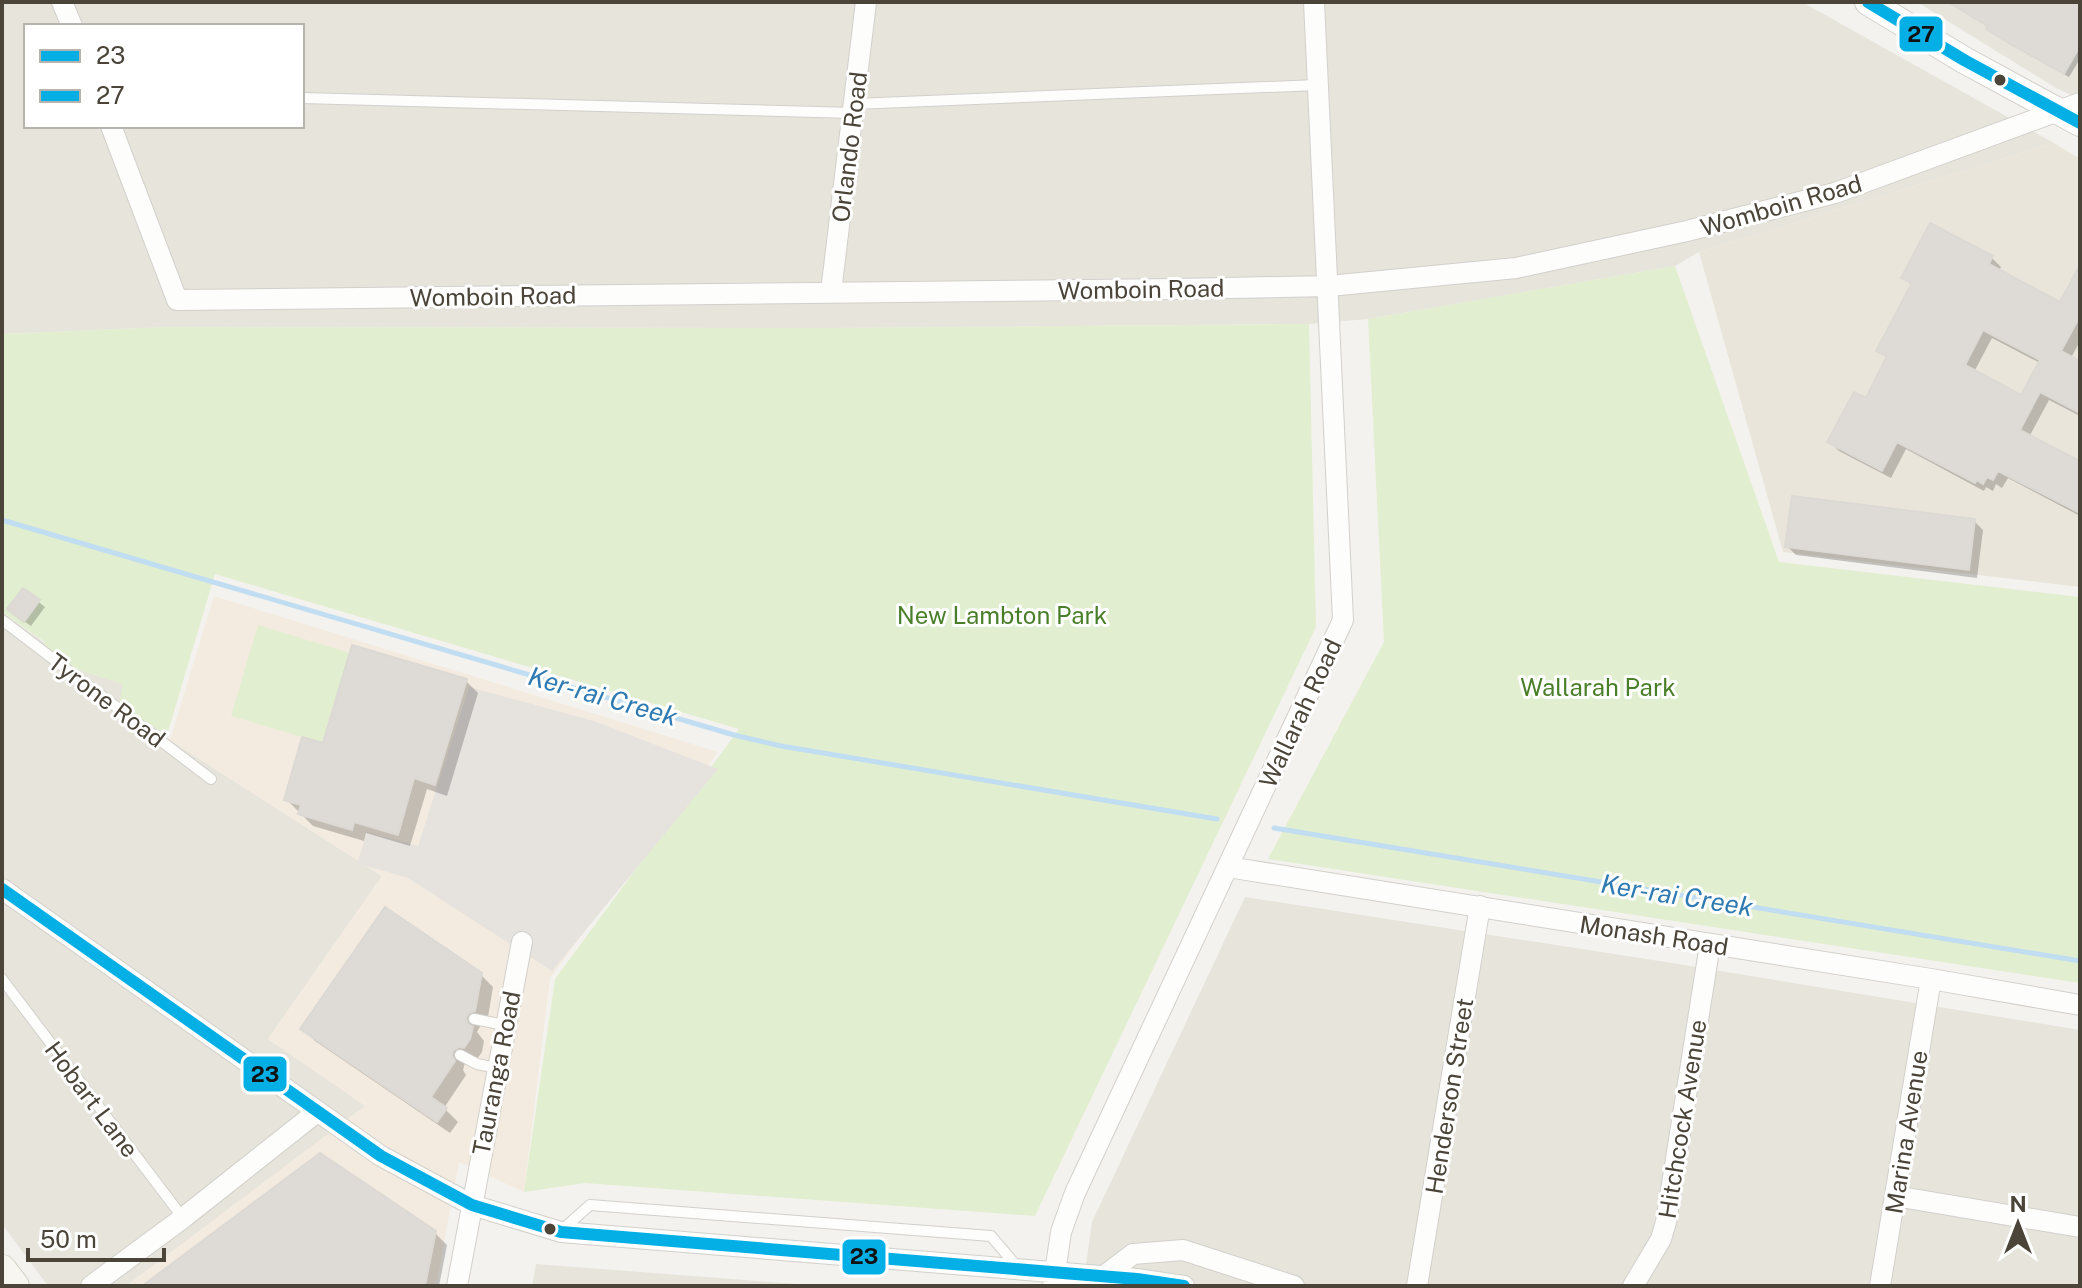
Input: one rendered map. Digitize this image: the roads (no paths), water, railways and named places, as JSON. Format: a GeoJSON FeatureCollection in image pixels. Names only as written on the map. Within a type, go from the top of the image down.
{"type":"FeatureCollection","features":[{"type":"Feature","properties":{"kind":"main road"},"geometry":{"type":"LineString","coordinates":[[2,1269],[15,1286]]}},
{"type":"Feature","properties":{"kind":"street"},"geometry":{"type":"LineString","coordinates":[[62,2],[71,24]]}},
{"type":"Feature","properties":{"kind":"street","name":"Orlando Road"},"geometry":{"type":"LineString","coordinates":[[831,292],[866,2]]}},
{"type":"Feature","properties":{"kind":"street","name":"Wallarah Road"},"geometry":{"type":"LineString","coordinates":[[1054,1279],[1061,1232],[1071,1204],[1343,620],[1314,2]]}},
{"type":"Feature","properties":{"kind":"street"},"geometry":{"type":"LineString","coordinates":[[1868,2],[1964,60],[2073,113]]}},
{"type":"Feature","properties":{"kind":"street","name":"Womboin Road"},"geometry":{"type":"LineString","coordinates":[[112,128],[177,300],[1329,286],[1516,268],[1687,231],[1835,193],[2073,113]]}},
{"type":"Feature","properties":{"kind":"street","name":"Monash Road"},"geometry":{"type":"LineString","coordinates":[[1228,867],[2080,1005]]}},
{"type":"Feature","properties":{"kind":"street"},"geometry":{"type":"LineString","coordinates":[[2,889],[381,1156],[472,1205],[561,1232],[1019,1269],[1054,1279],[1104,1276],[1184,1286]]}},
{"type":"Feature","properties":{"kind":"street","name":"Henderson Street"},"geometry":{"type":"LineString","coordinates":[[1417,1286],[1480,906]]}},
{"type":"Feature","properties":{"kind":"street","name":"Tauranga Road"},"geometry":{"type":"LineString","coordinates":[[457,1286],[522,942]]}},
{"type":"Feature","properties":{"kind":"street","name":"Hitchcock Avenue"},"geometry":{"type":"LineString","coordinates":[[1633,1286],[1661,1239],[1666,1222],[1710,944]]}},
{"type":"Feature","properties":{"kind":"street","name":"Marina Avenue"},"geometry":{"type":"LineString","coordinates":[[1880,1286],[1931,979]]}},
{"type":"Feature","properties":{"kind":"street"},"geometry":{"type":"LineString","coordinates":[[91,1286],[317,1112]]}},
{"type":"Feature","properties":{"kind":"street"},"geometry":{"type":"LineString","coordinates":[[1895,1196],[2080,1227]]}},
{"type":"Feature","properties":{"kind":"street"},"geometry":{"type":"LineString","coordinates":[[1104,1276],[1133,1254],[1183,1250],[1294,1286]]}},
{"type":"Feature","properties":{"kind":"lane"},"geometry":{"type":"LineString","coordinates":[[304,98],[853,109],[1317,85]]}},
{"type":"Feature","properties":{"kind":"lane","name":"Tyrone Road"},"geometry":{"type":"LineString","coordinates":[[2,620],[211,779]]}},
{"type":"Feature","properties":{"kind":"lane","name":"Hobart Lane"},"geometry":{"type":"LineString","coordinates":[[2,979],[183,1218]]}},
{"type":"Feature","properties":{"kind":"lane"},"geometry":{"type":"LineString","coordinates":[[474,1019],[505,1025]]}},
{"type":"Feature","properties":{"kind":"lane"},"geometry":{"type":"LineString","coordinates":[[460,1055],[477,1064],[497,1068]]}},
{"type":"Feature","properties":{"kind":"lane"},"geometry":{"type":"LineString","coordinates":[[561,1232],[590,1205],[991,1236],[1019,1269]]}},
{"type":"Feature","properties":{"kind":"waterway","name":"Ker-rai Creek"},"geometry":{"type":"LineString","coordinates":[[2,520],[734,735],[781,746],[1217,819]]}},
{"type":"Feature","properties":{"kind":"waterway","name":"Ker-rai Creek"},"geometry":{"type":"LineString","coordinates":[[1274,828],[2080,961]]}},
{"type":"Feature","properties":{"kind":"park label","name":"New Lambton Park"},"geometry":{"type":"Point","coordinates":[1002,615]}},
{"type":"Feature","properties":{"kind":"park label","name":"Wallarah Park"},"geometry":{"type":"Point","coordinates":[1598,687]}}]}
